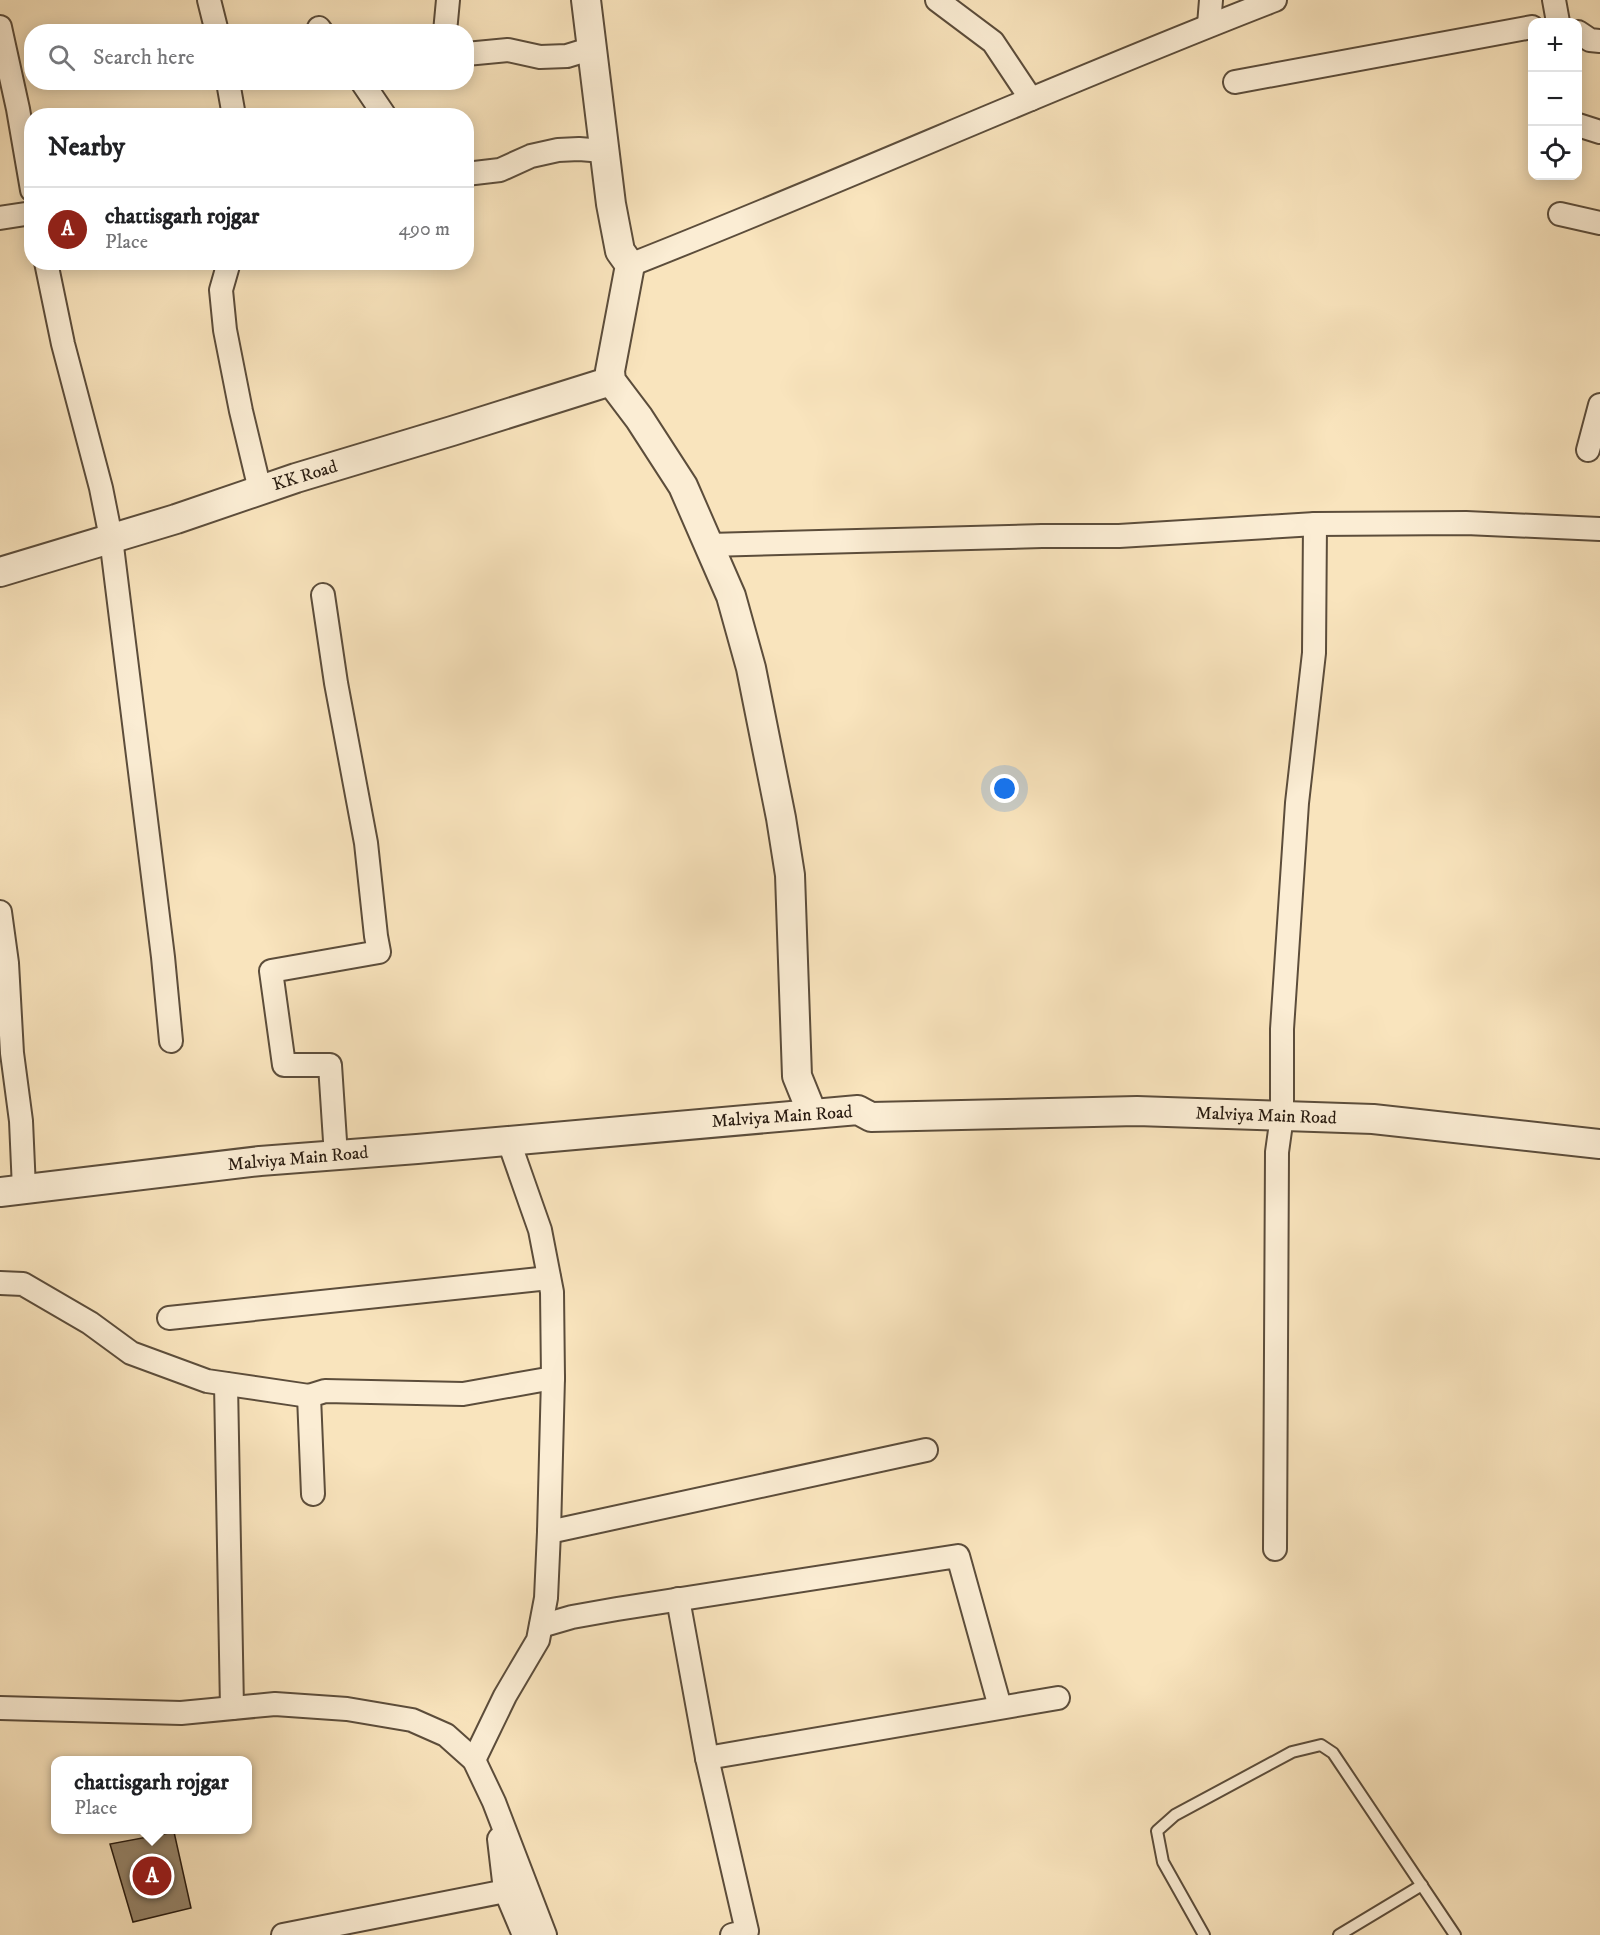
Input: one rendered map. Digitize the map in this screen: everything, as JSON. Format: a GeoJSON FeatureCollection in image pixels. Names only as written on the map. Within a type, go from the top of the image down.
{"type":"FeatureCollection","features":[{"type":"Feature","properties":{"kind":"street"},"geometry":{"type":"LineString","coordinates":[[209,0],[215,24]]}},
{"type":"Feature","properties":{"kind":"street"},"geometry":{"type":"LineString","coordinates":[[446,24],[448,0]]}},
{"type":"Feature","properties":{"kind":"street"},"geometry":{"type":"LineString","coordinates":[[586,0],[604,151],[620,251],[630,265],[610,381],[639,418],[683,486],[731,596],[752,668],[790,875],[796,1076],[812,1113]]}},
{"type":"Feature","properties":{"kind":"street"},"geometry":{"type":"LineString","coordinates":[[937,0],[993,42],[1031,99]]}},
{"type":"Feature","properties":{"kind":"street"},"geometry":{"type":"LineString","coordinates":[[1209,25],[1211,0]]}},
{"type":"Feature","properties":{"kind":"street"},"geometry":{"type":"LineString","coordinates":[[630,265],[847,178],[1031,99],[1275,0]]}},
{"type":"Feature","properties":{"kind":"street"},"geometry":{"type":"LineString","coordinates":[[1554,0],[1556,18]]}},
{"type":"Feature","properties":{"kind":"street"},"geometry":{"type":"LineString","coordinates":[[0,27],[7,87],[24,157]]}},
{"type":"Feature","properties":{"kind":"street"},"geometry":{"type":"LineString","coordinates":[[1235,82],[1528,28]]}},
{"type":"Feature","properties":{"kind":"street"},"geometry":{"type":"LineString","coordinates":[[1582,35],[1590,40],[1600,41]]}},
{"type":"Feature","properties":{"kind":"street"},"geometry":{"type":"LineString","coordinates":[[474,53],[508,50],[540,57],[567,56],[593,48]]}},
{"type":"Feature","properties":{"kind":"street"},"geometry":{"type":"LineString","coordinates":[[229,90],[233,108]]}},
{"type":"Feature","properties":{"kind":"street"},"geometry":{"type":"LineString","coordinates":[[368,90],[380,108]]}},
{"type":"Feature","properties":{"kind":"street"},"geometry":{"type":"LineString","coordinates":[[1581,126],[1600,132]]}},
{"type":"Feature","properties":{"kind":"street"},"geometry":{"type":"LineString","coordinates":[[474,173],[500,170],[531,156],[558,150],[604,151]]}},
{"type":"Feature","properties":{"kind":"street"},"geometry":{"type":"LineString","coordinates":[[0,218],[24,214]]}},
{"type":"Feature","properties":{"kind":"street"},"geometry":{"type":"LineString","coordinates":[[1560,214],[1600,223]]}},
{"type":"Feature","properties":{"kind":"street"},"geometry":{"type":"LineString","coordinates":[[48,270],[63,344],[101,488],[111,538],[163,957],[171,1041]]}},
{"type":"Feature","properties":{"kind":"street"},"geometry":{"type":"LineString","coordinates":[[226,270],[220,290],[225,330],[260,490]]}},
{"type":"Feature","properties":{"kind":"street","name":"KK Road"},"geometry":{"type":"LineString","coordinates":[[0,572],[610,381]]}},
{"type":"Feature","properties":{"kind":"street"},"geometry":{"type":"LineString","coordinates":[[1588,450],[1600,405]]}},
{"type":"Feature","properties":{"kind":"street"},"geometry":{"type":"LineString","coordinates":[[709,545],[1119,536],[1315,524],[1466,522],[1600,529]]}},
{"type":"Feature","properties":{"kind":"street"},"geometry":{"type":"LineString","coordinates":[[1275,1549],[1276,1152],[1282,1107],[1282,1029],[1296,815],[1314,653],[1315,524]]}},
{"type":"Feature","properties":{"kind":"street"},"geometry":{"type":"LineString","coordinates":[[323,595],[336,683],[366,843],[379,952],[271,971],[284,1065],[330,1065],[336,1156]]}},
{"type":"Feature","properties":{"kind":"street"},"geometry":{"type":"LineString","coordinates":[[0,912],[7,963],[12,1053],[21,1121],[12,1191]]}},
{"type":"Feature","properties":{"kind":"street","name":"Malviya Main Road"},"geometry":{"type":"LineString","coordinates":[[12,1191],[260,1161],[858,1110],[868,1100],[994,1106],[1147,1095],[1282,1107],[1445,1111],[1597,1136]]}},
{"type":"Feature","properties":{"kind":"street"},"geometry":{"type":"LineString","coordinates":[[474,1760],[506,1696],[538,1640],[546,1598],[553,1378],[552,1292],[540,1230],[508,1140]]}},
{"type":"Feature","properties":{"kind":"street"},"geometry":{"type":"LineString","coordinates":[[169,1318],[549,1278]]}},
{"type":"Feature","properties":{"kind":"street"},"geometry":{"type":"LineString","coordinates":[[0,1283],[23,1284],[90,1323],[131,1353],[207,1381],[309,1396],[325,1391],[463,1394],[553,1378]]}},
{"type":"Feature","properties":{"kind":"street"},"geometry":{"type":"LineString","coordinates":[[226,1384],[232,1708]]}},
{"type":"Feature","properties":{"kind":"street"},"geometry":{"type":"LineString","coordinates":[[309,1396],[313,1494]]}},
{"type":"Feature","properties":{"kind":"street"},"geometry":{"type":"LineString","coordinates":[[549,1532],[926,1450]]}},
{"type":"Feature","properties":{"kind":"street"},"geometry":{"type":"LineString","coordinates":[[541,1626],[584,1615],[678,1599],[958,1556],[1000,1707]]}},
{"type":"Feature","properties":{"kind":"street"},"geometry":{"type":"LineString","coordinates":[[678,1599],[707,1758],[747,1931],[732,1935]]}},
{"type":"Feature","properties":{"kind":"street"},"geometry":{"type":"LineString","coordinates":[[707,1758],[1058,1698]]}},
{"type":"Feature","properties":{"kind":"street"},"geometry":{"type":"LineString","coordinates":[[0,1708],[181,1713],[275,1704],[347,1709],[412,1720],[446,1735],[474,1760],[494,1802],[516,1889],[524,1935]]}},
{"type":"Feature","properties":{"kind":"street"},"geometry":{"type":"LineString","coordinates":[[283,1935],[516,1889]]}},
{"type":"Feature","properties":{"kind":"street"},"geometry":{"type":"LineString","coordinates":[[516,1889],[545,1935]]}},
{"type":"Feature","properties":{"kind":"lane"},"geometry":{"type":"LineString","coordinates":[[1204,1935],[1163,1862],[1157,1831],[1175,1815],[1292,1752],[1321,1745],[1333,1754],[1455,1935]]}},
{"type":"Feature","properties":{"kind":"lane"},"geometry":{"type":"LineString","coordinates":[[1340,1935],[1422,1885]]}},
{"type":"Feature","properties":{"kind":"building"},"geometry":{"type":"Polygon","coordinates":[[[174,1834],[191,1908],[133,1922],[110,1844],[174,1834]]]}},
{"type":"Feature","properties":{"kind":"place","name":"chattisgarh rojgar"},"geometry":{"type":"Point","coordinates":[152,1876]}}]}
